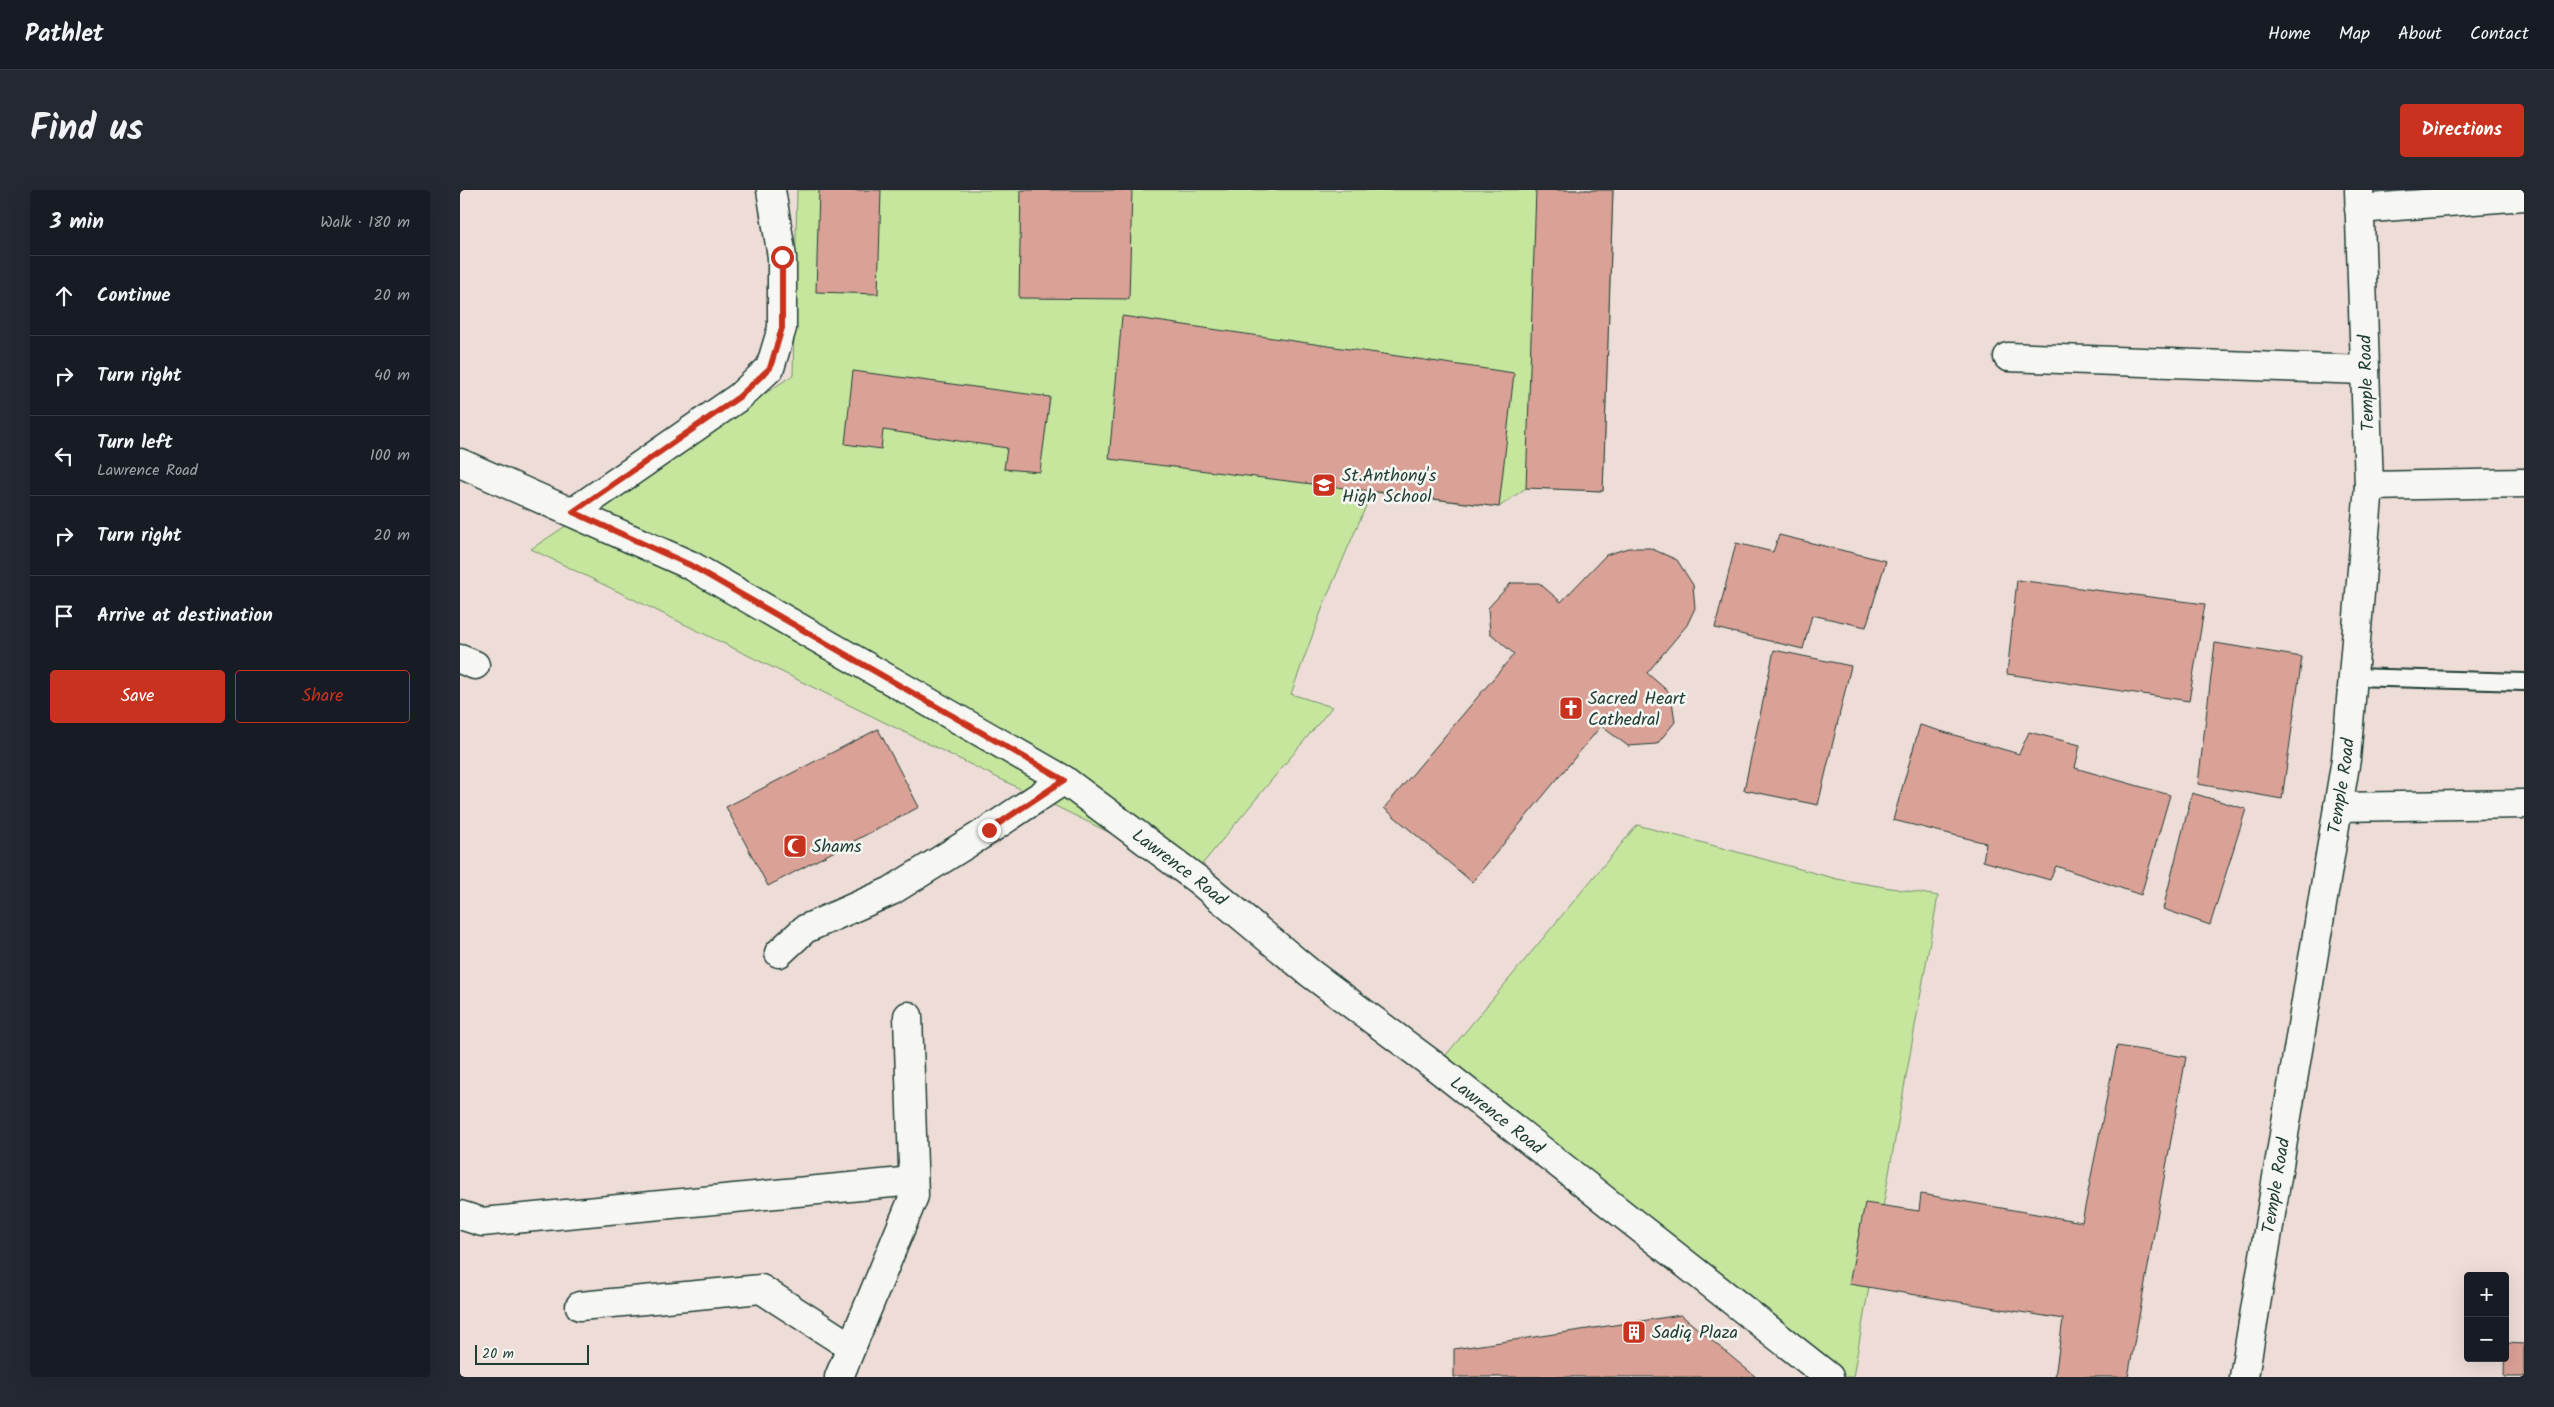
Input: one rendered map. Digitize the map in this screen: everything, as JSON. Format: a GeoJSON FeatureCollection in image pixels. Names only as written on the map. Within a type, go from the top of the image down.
{"type":"FeatureCollection","features":[{"type":"Feature","properties":{"kind":"street"},"geometry":{"type":"LineString","coordinates":[[573,512],[739,397],[770,368],[782,328],[782,257],[771,190]]}},
{"type":"Feature","properties":{"kind":"street"},"geometry":{"type":"LineString","coordinates":[[2359,200],[2524,196]]}},
{"type":"Feature","properties":{"kind":"street","name":"Temple Road"},"geometry":{"type":"LineString","coordinates":[[2244,1377],[2346,759],[2369,486],[2359,200]]}},
{"type":"Feature","properties":{"kind":"street"},"geometry":{"type":"LineString","coordinates":[[2008,357],[2365,370]]}},
{"type":"Feature","properties":{"kind":"street","name":"Lawrence Road"},"geometry":{"type":"LineString","coordinates":[[460,463],[690,565],[1064,780],[1198,880],[1310,973],[1443,1073],[1829,1377]]}},
{"type":"Feature","properties":{"kind":"street"},"geometry":{"type":"LineString","coordinates":[[2369,486],[2524,483]]}},
{"type":"Feature","properties":{"kind":"street"},"geometry":{"type":"LineString","coordinates":[[779,953],[805,929],[891,890],[989,830],[1064,780]]}},
{"type":"Feature","properties":{"kind":"street"},"geometry":{"type":"LineString","coordinates":[[2338,808],[2524,804]]}},
{"type":"Feature","properties":{"kind":"street"},"geometry":{"type":"LineString","coordinates":[[839,1377],[914,1196],[908,1016]]}},
{"type":"Feature","properties":{"kind":"street"},"geometry":{"type":"LineString","coordinates":[[460,1215],[482,1222],[913,1181]]}},
{"type":"Feature","properties":{"kind":"street"},"geometry":{"type":"LineString","coordinates":[[580,1306],[761,1289],[852,1347]]}},
{"type":"Feature","properties":{"kind":"lane"},"geometry":{"type":"LineString","coordinates":[[2353,677],[2524,682]]}},
{"type":"Feature","properties":{"kind":"green space"},"geometry":{"type":"Polygon","coordinates":[[[797,190],[1613,190],[1603,491],[1526,488],[1499,507],[1372,492],[1325,601],[1291,694],[1332,707],[1194,874],[531,549],[793,375],[797,190]]]}},
{"type":"Feature","properties":{"kind":"green space"},"geometry":{"type":"Polygon","coordinates":[[[1637,825],[1837,879],[1938,896],[1853,1377],[1829,1377],[1436,1067],[1637,825]]]}},
{"type":"Feature","properties":{"kind":"building"},"geometry":{"type":"Polygon","coordinates":[[[819,190],[881,190],[878,294],[816,292],[819,190]]]}},
{"type":"Feature","properties":{"kind":"building"},"geometry":{"type":"Polygon","coordinates":[[[1021,190],[1132,190],[1129,299],[1019,298],[1021,190]]]}},
{"type":"Feature","properties":{"kind":"building"},"geometry":{"type":"Polygon","coordinates":[[[1536,190],[1613,190],[1603,491],[1526,488],[1536,190]]]}},
{"type":"Feature","properties":{"kind":"building"},"geometry":{"type":"Polygon","coordinates":[[[1122,316],[1514,373],[1499,507],[1109,459],[1122,316]]]}},
{"type":"Feature","properties":{"kind":"building"},"geometry":{"type":"Polygon","coordinates":[[[853,371],[1050,397],[1040,472],[1004,469],[1007,448],[883,430],[881,449],[845,444],[853,371]]]}},
{"type":"Feature","properties":{"kind":"building"},"geometry":{"type":"Polygon","coordinates":[[[1779,535],[1886,561],[1866,627],[1812,615],[1803,649],[1715,628],[1736,543],[1773,552],[1779,535]]]}},
{"type":"Feature","properties":{"kind":"building","name":"Sacred Heart Cathedral"},"geometry":{"type":"Polygon","coordinates":[[[1628,548],[1650,548],[1677,560],[1693,585],[1695,608],[1687,625],[1647,673],[1671,694],[1675,722],[1657,744],[1628,746],[1601,726],[1472,882],[1384,808],[1514,654],[1490,633],[1488,608],[1511,583],[1539,583],[1561,602],[1606,555],[1628,548]]]}},
{"type":"Feature","properties":{"kind":"building"},"geometry":{"type":"Polygon","coordinates":[[[2017,580],[2205,604],[2189,701],[2007,674],[2017,580]]]}},
{"type":"Feature","properties":{"kind":"building"},"geometry":{"type":"Polygon","coordinates":[[[2215,643],[2302,657],[2282,799],[2198,784],[2215,643]]]}},
{"type":"Feature","properties":{"kind":"building"},"geometry":{"type":"Polygon","coordinates":[[[1774,650],[1851,666],[1818,805],[1744,790],[1774,650]]]}},
{"type":"Feature","properties":{"kind":"building"},"geometry":{"type":"Polygon","coordinates":[[[1920,725],[2019,754],[2029,732],[2080,745],[2075,768],[2170,795],[2141,895],[2056,866],[2050,880],[1983,861],[1986,843],[1893,820],[1920,725]]]}},
{"type":"Feature","properties":{"kind":"building","name":"Shams"},"geometry":{"type":"Polygon","coordinates":[[[878,729],[919,807],[768,886],[726,807],[878,729]]]}},
{"type":"Feature","properties":{"kind":"building"},"geometry":{"type":"Polygon","coordinates":[[[2192,793],[2246,809],[2210,925],[2163,909],[2192,793]]]}},
{"type":"Feature","properties":{"kind":"building"},"geometry":{"type":"Polygon","coordinates":[[[2117,1046],[2186,1057],[2128,1377],[2055,1377],[2063,1319],[1849,1284],[1865,1203],[1919,1211],[1921,1194],[2082,1222],[2117,1046]]]}},
{"type":"Feature","properties":{"kind":"building","name":"Sadiq Plaza"},"geometry":{"type":"Polygon","coordinates":[[[1681,1315],[1756,1377],[1454,1377],[1454,1349],[1681,1315]]]}},
{"type":"Feature","properties":{"kind":"building"},"geometry":{"type":"Polygon","coordinates":[[[2509,1343],[2524,1344],[2524,1377],[2504,1377],[2504,1362],[2509,1362],[2509,1343]]]}},
{"type":"Feature","properties":{"kind":"place","name":"St.Anthony's High School"},"geometry":{"type":"Point","coordinates":[1324,485]}},
{"type":"Feature","properties":{"kind":"place","name":"Sacred Heart Cathedral"},"geometry":{"type":"Point","coordinates":[1571,708]}},
{"type":"Feature","properties":{"kind":"place","name":"Shams"},"geometry":{"type":"Point","coordinates":[795,846]}},
{"type":"Feature","properties":{"kind":"place","name":"Sadiq Plaza"},"geometry":{"type":"Point","coordinates":[1634,1332]}},
{"type":"Feature","properties":{"kind":"route"},"geometry":{"type":"LineString","coordinates":[[782,257],[782,328],[770,368],[739,397],[573,512],[690,565],[1064,780],[989,830]]}}]}
